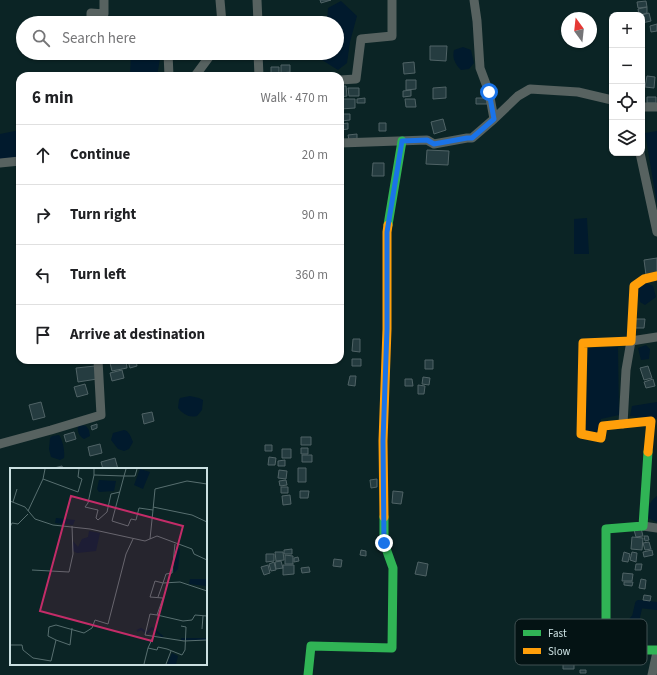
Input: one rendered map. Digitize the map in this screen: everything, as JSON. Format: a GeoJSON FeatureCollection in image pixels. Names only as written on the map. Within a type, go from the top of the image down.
{"type":"FeatureCollection","features":[{"type":"Feature","properties":{"kind":"street"},"geometry":{"type":"LineString","coordinates":[[91,16],[91,13],[104,14],[104,0]]}},
{"type":"Feature","properties":{"kind":"street"},"geometry":{"type":"LineString","coordinates":[[220,0],[221,16]]}},
{"type":"Feature","properties":{"kind":"street"},"geometry":{"type":"LineString","coordinates":[[257,0],[258,16]]}},
{"type":"Feature","properties":{"kind":"street"},"geometry":{"type":"LineString","coordinates":[[344,80],[356,79],[361,39],[392,36],[392,0]]}},
{"type":"Feature","properties":{"kind":"street"},"geometry":{"type":"LineString","coordinates":[[474,0],[480,68],[489,92],[494,119]]}},
{"type":"Feature","properties":{"kind":"street"},"geometry":{"type":"LineString","coordinates":[[168,60],[169,72]]}},
{"type":"Feature","properties":{"kind":"street"},"geometry":{"type":"LineString","coordinates":[[198,72],[207,60]]}},
{"type":"Feature","properties":{"kind":"street"},"geometry":{"type":"LineString","coordinates":[[258,60],[259,72]]}},
{"type":"Feature","properties":{"kind":"street"},"geometry":{"type":"LineString","coordinates":[[344,143],[427,140],[434,144],[472,138],[518,96],[530,89],[578,92],[609,99]]}},
{"type":"Feature","properties":{"kind":"street"},"geometry":{"type":"LineString","coordinates":[[645,107],[657,107]]}},
{"type":"Feature","properties":{"kind":"street"},"geometry":{"type":"LineString","coordinates":[[308,675],[311,646],[392,648],[393,568],[384,543],[383,441],[387,329],[387,232],[402,141]]}},
{"type":"Feature","properties":{"kind":"street"},"geometry":{"type":"LineString","coordinates":[[641,156],[657,232]]}},
{"type":"Feature","properties":{"kind":"street"},"geometry":{"type":"LineString","coordinates":[[0,163],[16,161]]}},
{"type":"Feature","properties":{"kind":"street"},"geometry":{"type":"LineString","coordinates":[[623,424],[626,370],[631,341],[634,286],[644,279],[657,276]]}},
{"type":"Feature","properties":{"kind":"street"},"geometry":{"type":"LineString","coordinates":[[643,526],[651,421],[603,426],[601,438],[581,434],[583,343],[631,341],[657,337]]}},
{"type":"Feature","properties":{"kind":"street"},"geometry":{"type":"LineString","coordinates":[[0,444],[101,415],[98,364]]}},
{"type":"Feature","properties":{"kind":"street"},"geometry":{"type":"LineString","coordinates":[[606,619],[606,529],[643,526],[657,528]]}},
{"type":"Feature","properties":{"kind":"street"},"geometry":{"type":"LineString","coordinates":[[647,651],[657,651],[652,675]]}},
{"type":"Feature","properties":{"kind":"water"},"geometry":{"type":"Polygon","coordinates":[[[341,1],[357,16],[350,42],[347,63],[338,70],[322,60],[344,60],[344,16],[327,16],[328,8],[341,1]]]}},
{"type":"Feature","properties":{"kind":"water"},"geometry":{"type":"Polygon","coordinates":[[[463,47],[471,50],[474,63],[469,69],[461,70],[454,61],[453,53],[454,50],[463,47]]]}},
{"type":"Feature","properties":{"kind":"water"},"geometry":{"type":"Polygon","coordinates":[[[131,60],[160,60],[158,72],[130,72],[131,60]]]}},
{"type":"Feature","properties":{"kind":"water"},"geometry":{"type":"Polygon","coordinates":[[[16,131],[16,159],[0,161],[0,134],[16,131]]]}},
{"type":"Feature","properties":{"kind":"water"},"geometry":{"type":"Polygon","coordinates":[[[657,131],[657,204],[645,133],[657,131]]]}},
{"type":"Feature","properties":{"kind":"water"},"geometry":{"type":"Polygon","coordinates":[[[587,218],[589,254],[574,254],[574,219],[587,218]]]}},
{"type":"Feature","properties":{"kind":"water"},"geometry":{"type":"Polygon","coordinates":[[[646,283],[653,286],[656,297],[645,305],[640,302],[638,288],[646,283]]]}},
{"type":"Feature","properties":{"kind":"water"},"geometry":{"type":"Polygon","coordinates":[[[646,345],[650,349],[649,359],[641,360],[638,348],[646,345]]]}},
{"type":"Feature","properties":{"kind":"water"},"geometry":{"type":"Polygon","coordinates":[[[618,347],[619,415],[601,419],[597,432],[586,431],[588,348],[618,347]]]}},
{"type":"Feature","properties":{"kind":"water"},"geometry":{"type":"Polygon","coordinates":[[[190,396],[203,400],[202,410],[197,416],[186,415],[178,408],[180,398],[190,396]]]}},
{"type":"Feature","properties":{"kind":"water"},"geometry":{"type":"Polygon","coordinates":[[[657,402],[657,419],[630,416],[632,406],[657,402]]]}},
{"type":"Feature","properties":{"kind":"water"},"geometry":{"type":"Polygon","coordinates":[[[78,426],[86,426],[89,430],[90,436],[84,439],[78,432],[78,426]]]}},
{"type":"Feature","properties":{"kind":"water"},"geometry":{"type":"Polygon","coordinates":[[[124,430],[129,433],[133,442],[129,449],[124,451],[118,449],[111,440],[113,433],[124,430]]]}},
{"type":"Feature","properties":{"kind":"water"},"geometry":{"type":"Polygon","coordinates":[[[59,435],[63,443],[64,452],[64,458],[60,460],[51,457],[49,449],[50,438],[52,436],[59,435]]]}},
{"type":"Feature","properties":{"kind":"water"},"geometry":{"type":"Polygon","coordinates":[[[657,496],[657,522],[647,516],[650,504],[657,496]]]}},
{"type":"Feature","properties":{"kind":"building"},"geometry":{"type":"Polygon","coordinates":[[[320,0],[331,0],[321,3],[320,0]]]}},
{"type":"Feature","properties":{"kind":"building"},"geometry":{"type":"Polygon","coordinates":[[[646,1],[647,7],[638,8],[637,2],[646,1]]]}},
{"type":"Feature","properties":{"kind":"building"},"geometry":{"type":"Polygon","coordinates":[[[647,7],[647,13],[638,12],[638,9],[647,7]]]}},
{"type":"Feature","properties":{"kind":"building"},"geometry":{"type":"Polygon","coordinates":[[[649,13],[651,21],[645,22],[645,14],[649,13]]]}},
{"type":"Feature","properties":{"kind":"building"},"geometry":{"type":"Polygon","coordinates":[[[657,24],[657,31],[651,32],[650,26],[657,24]]]}},
{"type":"Feature","properties":{"kind":"building"},"geometry":{"type":"Polygon","coordinates":[[[430,46],[447,46],[446,61],[430,60],[430,46]]]}},
{"type":"Feature","properties":{"kind":"building"},"geometry":{"type":"Polygon","coordinates":[[[414,62],[415,73],[404,74],[403,63],[414,62]]]}},
{"type":"Feature","properties":{"kind":"building"},"geometry":{"type":"Polygon","coordinates":[[[281,65],[290,65],[290,72],[281,72],[281,65]]]}},
{"type":"Feature","properties":{"kind":"building"},"geometry":{"type":"Polygon","coordinates":[[[271,67],[279,67],[279,72],[271,72],[271,67]]]}},
{"type":"Feature","properties":{"kind":"building"},"geometry":{"type":"Polygon","coordinates":[[[647,76],[655,77],[654,88],[645,87],[647,76]]]}},
{"type":"Feature","properties":{"kind":"building"},"geometry":{"type":"Polygon","coordinates":[[[406,80],[416,80],[416,89],[406,90],[406,80]]]}},
{"type":"Feature","properties":{"kind":"building"},"geometry":{"type":"Polygon","coordinates":[[[344,86],[346,86],[347,96],[344,96],[344,86]]]}},
{"type":"Feature","properties":{"kind":"building"},"geometry":{"type":"Polygon","coordinates":[[[446,87],[446,98],[433,99],[433,88],[446,87]]]}},
{"type":"Feature","properties":{"kind":"building"},"geometry":{"type":"Polygon","coordinates":[[[348,88],[359,88],[359,96],[349,96],[348,88]]]}},
{"type":"Feature","properties":{"kind":"building"},"geometry":{"type":"Polygon","coordinates":[[[411,90],[411,96],[403,97],[403,91],[411,90]]]}},
{"type":"Feature","properties":{"kind":"building"},"geometry":{"type":"Polygon","coordinates":[[[647,97],[656,97],[656,103],[647,103],[647,97]]]}},
{"type":"Feature","properties":{"kind":"building"},"geometry":{"type":"Polygon","coordinates":[[[365,98],[365,103],[357,103],[357,99],[365,98]]]}},
{"type":"Feature","properties":{"kind":"building"},"geometry":{"type":"Polygon","coordinates":[[[476,98],[487,98],[487,104],[476,104],[476,98]]]}},
{"type":"Feature","properties":{"kind":"building"},"geometry":{"type":"Polygon","coordinates":[[[344,99],[355,99],[355,108],[344,109],[344,99]]]}},
{"type":"Feature","properties":{"kind":"building"},"geometry":{"type":"Polygon","coordinates":[[[405,99],[415,99],[416,107],[406,107],[405,99]]]}},
{"type":"Feature","properties":{"kind":"building"},"geometry":{"type":"Polygon","coordinates":[[[344,114],[350,114],[350,120],[344,121],[344,114]]]}},
{"type":"Feature","properties":{"kind":"building"},"geometry":{"type":"Polygon","coordinates":[[[443,119],[446,130],[434,134],[431,122],[443,119]]]}},
{"type":"Feature","properties":{"kind":"building"},"geometry":{"type":"Polygon","coordinates":[[[348,123],[348,129],[344,130],[344,124],[348,123]]]}},
{"type":"Feature","properties":{"kind":"building"},"geometry":{"type":"Polygon","coordinates":[[[379,123],[386,123],[386,131],[379,131],[379,123]]]}},
{"type":"Feature","properties":{"kind":"building"},"geometry":{"type":"Polygon","coordinates":[[[357,134],[357,139],[349,140],[348,135],[357,134]]]}},
{"type":"Feature","properties":{"kind":"building"},"geometry":{"type":"Polygon","coordinates":[[[427,150],[449,151],[448,165],[426,164],[427,150]]]}},
{"type":"Feature","properties":{"kind":"building"},"geometry":{"type":"Polygon","coordinates":[[[373,163],[384,163],[384,176],[372,176],[373,163]]]}},
{"type":"Feature","properties":{"kind":"building"},"geometry":{"type":"Polygon","coordinates":[[[657,258],[657,273],[646,275],[644,260],[657,258]]]}},
{"type":"Feature","properties":{"kind":"building"},"geometry":{"type":"Polygon","coordinates":[[[634,319],[645,319],[644,328],[634,328],[634,319]]]}},
{"type":"Feature","properties":{"kind":"building"},"geometry":{"type":"Polygon","coordinates":[[[353,339],[360,339],[360,352],[352,351],[353,339]]]}},
{"type":"Feature","properties":{"kind":"building"},"geometry":{"type":"Polygon","coordinates":[[[352,359],[361,359],[361,366],[352,366],[352,359]]]}},
{"type":"Feature","properties":{"kind":"building"},"geometry":{"type":"Polygon","coordinates":[[[425,360],[433,360],[433,369],[425,369],[425,360]]]}},
{"type":"Feature","properties":{"kind":"building"},"geometry":{"type":"Polygon","coordinates":[[[110,364],[126,364],[127,368],[112,371],[110,364]]]}},
{"type":"Feature","properties":{"kind":"building"},"geometry":{"type":"Polygon","coordinates":[[[129,364],[137,364],[137,366],[130,368],[129,364]]]}},
{"type":"Feature","properties":{"kind":"building"},"geometry":{"type":"Polygon","coordinates":[[[95,366],[97,379],[78,382],[76,368],[95,366]]]}},
{"type":"Feature","properties":{"kind":"building"},"geometry":{"type":"Polygon","coordinates":[[[648,366],[652,378],[644,380],[640,368],[648,366]]]}},
{"type":"Feature","properties":{"kind":"building"},"geometry":{"type":"Polygon","coordinates":[[[122,370],[124,378],[112,381],[110,373],[122,370]]]}},
{"type":"Feature","properties":{"kind":"building"},"geometry":{"type":"Polygon","coordinates":[[[350,376],[356,376],[355,386],[348,385],[350,376]]]}},
{"type":"Feature","properties":{"kind":"building"},"geometry":{"type":"Polygon","coordinates":[[[423,377],[430,378],[429,385],[422,384],[423,377]]]}},
{"type":"Feature","properties":{"kind":"building"},"geometry":{"type":"Polygon","coordinates":[[[405,379],[412,379],[413,386],[405,386],[405,379]]]}},
{"type":"Feature","properties":{"kind":"building"},"geometry":{"type":"Polygon","coordinates":[[[653,379],[655,386],[646,388],[644,382],[653,379]]]}},
{"type":"Feature","properties":{"kind":"building"},"geometry":{"type":"Polygon","coordinates":[[[85,384],[88,394],[77,397],[74,387],[85,384]]]}},
{"type":"Feature","properties":{"kind":"building"},"geometry":{"type":"Polygon","coordinates":[[[418,385],[425,386],[424,394],[418,394],[418,385]]]}},
{"type":"Feature","properties":{"kind":"building"},"geometry":{"type":"Polygon","coordinates":[[[41,402],[45,417],[33,420],[29,405],[41,402]]]}},
{"type":"Feature","properties":{"kind":"building"},"geometry":{"type":"Polygon","coordinates":[[[152,412],[154,421],[144,424],[142,414],[152,412]]]}},
{"type":"Feature","properties":{"kind":"building"},"geometry":{"type":"Polygon","coordinates":[[[97,424],[97,428],[92,430],[91,426],[97,424]]]}},
{"type":"Feature","properties":{"kind":"building"},"geometry":{"type":"Polygon","coordinates":[[[74,432],[76,439],[66,442],[64,435],[74,432]]]}},
{"type":"Feature","properties":{"kind":"building"},"geometry":{"type":"Polygon","coordinates":[[[301,437],[311,437],[311,445],[301,445],[301,437]]]}},
{"type":"Feature","properties":{"kind":"building"},"geometry":{"type":"Polygon","coordinates":[[[100,444],[102,453],[90,456],[88,447],[100,444]]]}},
{"type":"Feature","properties":{"kind":"building"},"geometry":{"type":"Polygon","coordinates":[[[265,445],[272,445],[272,451],[265,451],[265,445]]]}},
{"type":"Feature","properties":{"kind":"building"},"geometry":{"type":"Polygon","coordinates":[[[301,448],[308,448],[308,454],[301,454],[301,448]]]}},
{"type":"Feature","properties":{"kind":"building"},"geometry":{"type":"Polygon","coordinates":[[[282,449],[291,449],[291,458],[282,458],[282,449]]]}},
{"type":"Feature","properties":{"kind":"building"},"geometry":{"type":"Polygon","coordinates":[[[302,455],[312,455],[312,462],[302,462],[302,455]]]}},
{"type":"Feature","properties":{"kind":"building"},"geometry":{"type":"Polygon","coordinates":[[[269,457],[276,458],[275,465],[268,465],[269,457]]]}},
{"type":"Feature","properties":{"kind":"building"},"geometry":{"type":"Polygon","coordinates":[[[115,458],[118,468],[103,468],[101,462],[115,458]]]}},
{"type":"Feature","properties":{"kind":"building"},"geometry":{"type":"Polygon","coordinates":[[[285,460],[285,466],[278,466],[278,461],[285,460]]]}},
{"type":"Feature","properties":{"kind":"building"},"geometry":{"type":"Polygon","coordinates":[[[298,468],[306,468],[306,482],[298,482],[298,468]]]}},
{"type":"Feature","properties":{"kind":"building"},"geometry":{"type":"Polygon","coordinates":[[[279,470],[287,471],[286,479],[278,478],[279,470]]]}},
{"type":"Feature","properties":{"kind":"building"},"geometry":{"type":"Polygon","coordinates":[[[377,479],[377,487],[371,488],[370,480],[377,479]]]}},
{"type":"Feature","properties":{"kind":"building"},"geometry":{"type":"Polygon","coordinates":[[[286,480],[287,485],[280,486],[279,481],[286,480]]]}},
{"type":"Feature","properties":{"kind":"building"},"geometry":{"type":"Polygon","coordinates":[[[281,487],[288,487],[288,493],[281,493],[281,487]]]}},
{"type":"Feature","properties":{"kind":"building"},"geometry":{"type":"Polygon","coordinates":[[[300,491],[309,491],[308,498],[300,498],[300,491]]]}},
{"type":"Feature","properties":{"kind":"building"},"geometry":{"type":"Polygon","coordinates":[[[393,491],[403,492],[401,504],[392,503],[393,491]]]}},
{"type":"Feature","properties":{"kind":"building"},"geometry":{"type":"Polygon","coordinates":[[[290,495],[291,504],[283,505],[282,496],[290,495]]]}},
{"type":"Feature","properties":{"kind":"building"},"geometry":{"type":"Polygon","coordinates":[[[641,528],[643,536],[636,537],[634,530],[641,528]]]}},
{"type":"Feature","properties":{"kind":"building"},"geometry":{"type":"Polygon","coordinates":[[[644,536],[648,536],[649,540],[645,541],[644,536]]]}},
{"type":"Feature","properties":{"kind":"building"},"geometry":{"type":"Polygon","coordinates":[[[632,537],[643,538],[642,550],[631,549],[632,537]]]}},
{"type":"Feature","properties":{"kind":"building"},"geometry":{"type":"Polygon","coordinates":[[[649,542],[651,549],[645,550],[643,543],[649,542]]]}},
{"type":"Feature","properties":{"kind":"building"},"geometry":{"type":"Polygon","coordinates":[[[292,549],[292,554],[284,554],[284,550],[292,549]]]}},
{"type":"Feature","properties":{"kind":"building"},"geometry":{"type":"Polygon","coordinates":[[[361,550],[366,551],[366,556],[360,555],[361,550]]]}},
{"type":"Feature","properties":{"kind":"building"},"geometry":{"type":"Polygon","coordinates":[[[652,550],[653,555],[644,557],[643,552],[652,550]]]}},
{"type":"Feature","properties":{"kind":"building"},"geometry":{"type":"Polygon","coordinates":[[[275,552],[283,552],[284,560],[276,561],[275,552]]]}},
{"type":"Feature","properties":{"kind":"building"},"geometry":{"type":"Polygon","coordinates":[[[624,552],[630,554],[628,562],[622,561],[624,552]]]}},
{"type":"Feature","properties":{"kind":"building"},"geometry":{"type":"Polygon","coordinates":[[[632,552],[637,553],[636,562],[630,560],[632,552]]]}},
{"type":"Feature","properties":{"kind":"building"},"geometry":{"type":"Polygon","coordinates":[[[266,554],[274,554],[274,561],[266,562],[266,554]]]}},
{"type":"Feature","properties":{"kind":"building"},"geometry":{"type":"Polygon","coordinates":[[[285,555],[293,556],[293,564],[285,564],[285,555]]]}},
{"type":"Feature","properties":{"kind":"building"},"geometry":{"type":"Polygon","coordinates":[[[298,557],[299,561],[294,562],[294,558],[298,557]]]}},
{"type":"Feature","properties":{"kind":"building"},"geometry":{"type":"Polygon","coordinates":[[[334,559],[342,560],[341,567],[333,566],[334,559]]]}},
{"type":"Feature","properties":{"kind":"building"},"geometry":{"type":"Polygon","coordinates":[[[281,561],[283,568],[276,569],[275,562],[281,561]]]}},
{"type":"Feature","properties":{"kind":"building"},"geometry":{"type":"Polygon","coordinates":[[[274,562],[276,570],[271,571],[269,564],[274,562]]]}},
{"type":"Feature","properties":{"kind":"building"},"geometry":{"type":"Polygon","coordinates":[[[418,562],[428,564],[426,576],[415,574],[418,562]]]}},
{"type":"Feature","properties":{"kind":"building"},"geometry":{"type":"Polygon","coordinates":[[[636,564],[642,564],[641,570],[635,570],[636,564]]]}},
{"type":"Feature","properties":{"kind":"building"},"geometry":{"type":"Polygon","coordinates":[[[268,565],[270,573],[264,575],[261,567],[268,565]]]}},
{"type":"Feature","properties":{"kind":"building"},"geometry":{"type":"Polygon","coordinates":[[[283,565],[294,565],[294,574],[283,575],[283,565]]]}},
{"type":"Feature","properties":{"kind":"building"},"geometry":{"type":"Polygon","coordinates":[[[309,567],[310,572],[302,573],[301,568],[309,567]]]}},
{"type":"Feature","properties":{"kind":"building"},"geometry":{"type":"Polygon","coordinates":[[[623,573],[633,574],[632,581],[622,581],[623,573]]]}},
{"type":"Feature","properties":{"kind":"building"},"geometry":{"type":"Polygon","coordinates":[[[641,579],[646,580],[645,589],[639,588],[641,579]]]}},
{"type":"Feature","properties":{"kind":"building"},"geometry":{"type":"Polygon","coordinates":[[[624,582],[633,582],[632,586],[624,585],[624,582]]]}},
{"type":"Feature","properties":{"kind":"building"},"geometry":{"type":"Polygon","coordinates":[[[644,595],[651,596],[650,601],[643,600],[644,595]]]}},
{"type":"Feature","properties":{"kind":"building"},"geometry":{"type":"Polygon","coordinates":[[[563,665],[574,665],[574,669],[563,669],[563,665]]]}},
{"type":"Feature","properties":{"kind":"building"},"geometry":{"type":"Polygon","coordinates":[[[580,670],[586,670],[586,673],[580,673],[580,670]]]}},
{"type":"Feature","properties":{"kind":"waterway"},"geometry":{"type":"LineString","coordinates":[[634,619],[639,604],[657,606]]}},
{"type":"Feature","properties":{"kind":"traffic: fast"},"geometry":{"type":"LineString","coordinates":[[388,225],[402,141]]}},
{"type":"Feature","properties":{"kind":"traffic: fast"},"geometry":{"type":"LineString","coordinates":[[606,619],[606,529],[643,526],[648,452]]}},
{"type":"Feature","properties":{"kind":"traffic: fast"},"geometry":{"type":"LineString","coordinates":[[308,675],[311,646],[392,648],[393,568],[384,543],[384,517]]}},
{"type":"Feature","properties":{"kind":"traffic: fast"},"geometry":{"type":"LineString","coordinates":[[647,650],[657,650]]}},
{"type":"Feature","properties":{"kind":"traffic: slow"},"geometry":{"type":"LineString","coordinates":[[384,517],[383,441],[387,329],[388,225]]}},
{"type":"Feature","properties":{"kind":"traffic: slow"},"geometry":{"type":"LineString","coordinates":[[648,452],[651,421],[603,426],[601,438],[581,434],[583,343],[631,341],[634,286],[644,279],[657,276]]}},
{"type":"Feature","properties":{"kind":"route"},"geometry":{"type":"LineString","coordinates":[[384,543],[383,441],[387,329],[387,232],[402,141],[427,140],[434,144],[472,138],[494,119],[489,92]]}}]}
